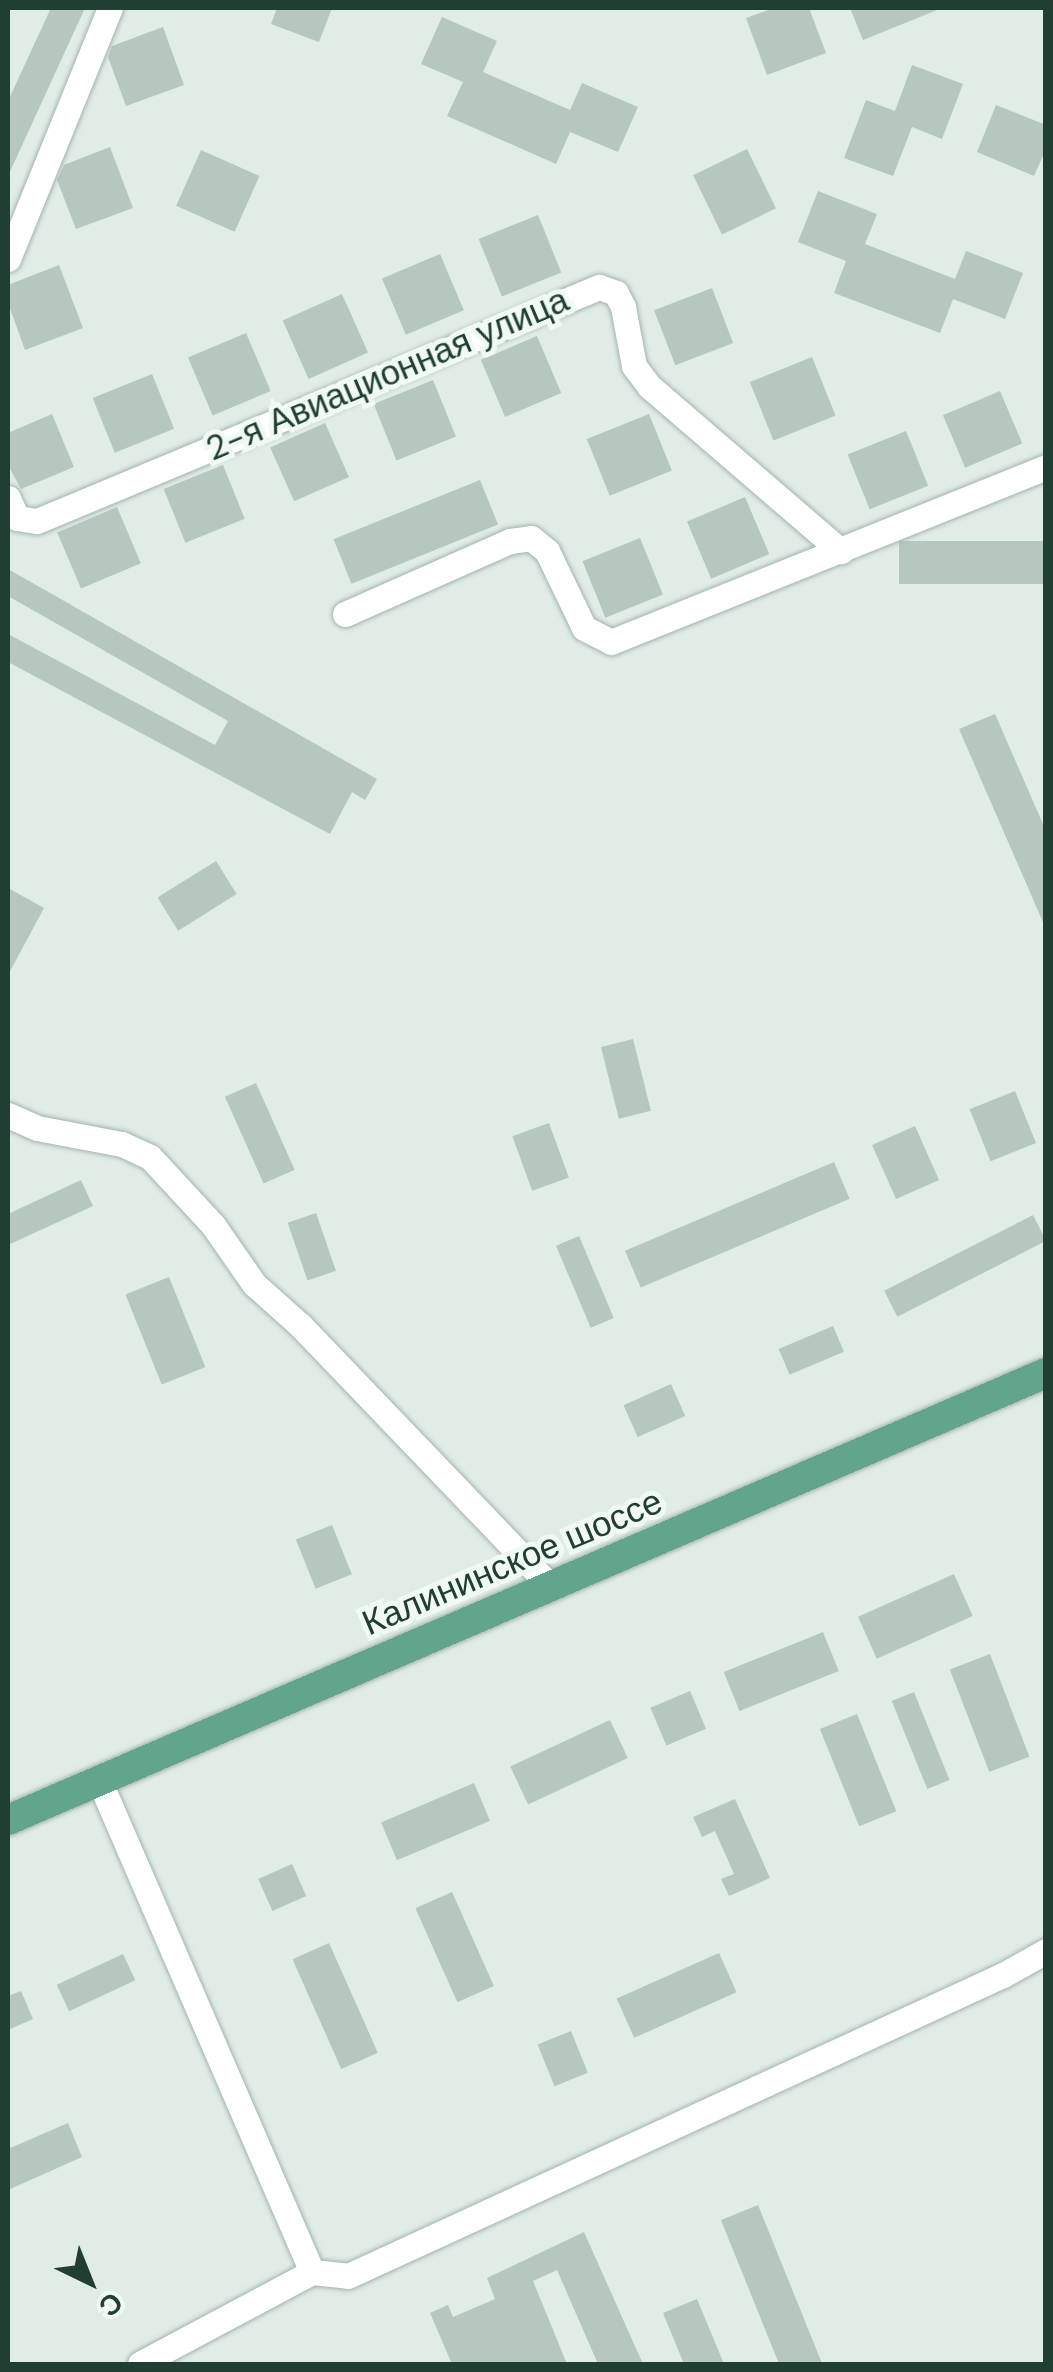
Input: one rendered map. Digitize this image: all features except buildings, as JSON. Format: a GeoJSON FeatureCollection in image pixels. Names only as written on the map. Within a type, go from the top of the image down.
{"type":"FeatureCollection","features":[{"type":"Feature","properties":{"kind":"main road","name":"Калининское шоссе"},"geometry":{"type":"LineString","coordinates":[[8,1820],[1046,1373]]}},
{"type":"Feature","properties":{"kind":"street"},"geometry":{"type":"LineString","coordinates":[[8,259],[110,8]]}},
{"type":"Feature","properties":{"kind":"street","name":"2-я Авиационная улица"},"geometry":{"type":"LineString","coordinates":[[8,498],[17,518],[37,521],[598,287],[616,293],[623,306],[634,366],[650,387],[841,551]]}},
{"type":"Feature","properties":{"kind":"street"},"geometry":{"type":"LineString","coordinates":[[344,614],[510,540],[531,538],[546,552],[584,628],[611,642],[1046,467]]}},
{"type":"Feature","properties":{"kind":"street"},"geometry":{"type":"LineString","coordinates":[[8,1115],[37,1128],[122,1144],[150,1157],[212,1226],[254,1284],[301,1326],[550,1586]]}},
{"type":"Feature","properties":{"kind":"street"},"geometry":{"type":"LineString","coordinates":[[99,1780],[312,2272]]}},
{"type":"Feature","properties":{"kind":"street"},"geometry":{"type":"LineString","coordinates":[[140,2364],[312,2272],[348,2276],[1003,1975],[1046,1951]]}}]}
